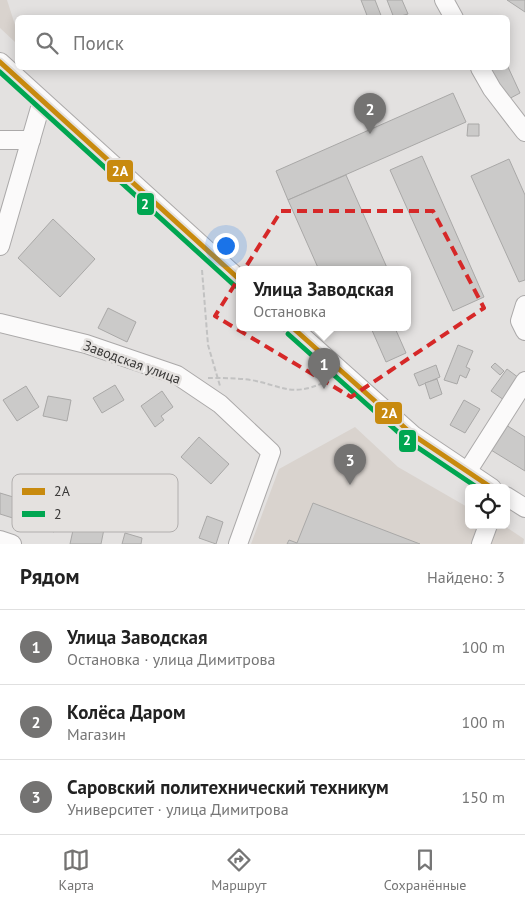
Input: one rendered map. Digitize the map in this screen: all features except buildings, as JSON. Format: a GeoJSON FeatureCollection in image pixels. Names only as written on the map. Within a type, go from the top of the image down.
{"type":"FeatureCollection","features":[{"type":"Feature","properties":{"kind":"street"},"geometry":{"type":"LineString","coordinates":[[444,0],[452,15]]}},
{"type":"Feature","properties":{"kind":"street"},"geometry":{"type":"LineString","coordinates":[[0,62],[236,276]]}},
{"type":"Feature","properties":{"kind":"street"},"geometry":{"type":"LineString","coordinates":[[481,70],[492,89],[525,132]]}},
{"type":"Feature","properties":{"kind":"street"},"geometry":{"type":"LineString","coordinates":[[0,246],[42,101]]}},
{"type":"Feature","properties":{"kind":"street"},"geometry":{"type":"LineString","coordinates":[[0,140],[31,140]]}},
{"type":"Feature","properties":{"kind":"street"},"geometry":{"type":"LineString","coordinates":[[525,304],[520,320],[525,331]]}},
{"type":"Feature","properties":{"kind":"street","name":"Заводская улица"},"geometry":{"type":"LineString","coordinates":[[0,323],[86,344],[177,375],[220,404],[271,452],[238,544]]}},
{"type":"Feature","properties":{"kind":"street"},"geometry":{"type":"LineString","coordinates":[[296,331],[413,435],[486,484]]}},
{"type":"Feature","properties":{"kind":"street"},"geometry":{"type":"LineString","coordinates":[[468,472],[525,381]]}},
{"type":"Feature","properties":{"kind":"street"},"geometry":{"type":"LineString","coordinates":[[510,499],[525,508]]}},
{"type":"Feature","properties":{"kind":"street"},"geometry":{"type":"LineString","coordinates":[[481,544],[487,529]]}},
{"type":"Feature","properties":{"kind":"street"},"geometry":{"type":"LineString","coordinates":[[0,540],[12,544]]}},
{"type":"Feature","properties":{"kind":"path"},"geometry":{"type":"LineString","coordinates":[[202,270],[208,345],[220,387]]}},
{"type":"Feature","properties":{"kind":"path"},"geometry":{"type":"LineString","coordinates":[[188,382],[210,378],[249,380],[291,391],[310,388],[323,383]]}},
{"type":"Feature","properties":{"kind":"highlighted area"},"geometry":{"type":"Polygon","coordinates":[[[281,211],[433,211],[484,308],[351,397],[215,316],[281,211]]]}},
{"type":"Feature","properties":{"kind":"shaded area"},"geometry":{"type":"Polygon","coordinates":[[[0,0],[7,0],[15,25],[15,42],[0,28],[0,0]]]}},
{"type":"Feature","properties":{"kind":"shaded area"},"geometry":{"type":"Polygon","coordinates":[[[355,427],[398,467],[465,506],[465,529],[509,529],[524,539],[523,544],[251,544],[279,469],[355,427]]]}},
{"type":"Feature","properties":{"kind":"transit line","name":"2А"},"geometry":{"type":"LineString","coordinates":[[0,62],[236,276]]}},
{"type":"Feature","properties":{"kind":"transit line","name":"2"},"geometry":{"type":"LineString","coordinates":[[0,72],[235,286]]}},
{"type":"Feature","properties":{"kind":"transit line","name":"2А"},"geometry":{"type":"LineString","coordinates":[[296,331],[413,435],[486,484]]}},
{"type":"Feature","properties":{"kind":"transit line","name":"2"},"geometry":{"type":"LineString","coordinates":[[288,334],[408,441],[472,484]]}},
{"type":"Feature","properties":{"kind":"place","name":"Колёса Даром"},"geometry":{"type":"Point","coordinates":[370,134]}},
{"type":"Feature","properties":{"kind":"place","name":"Улица Заводская"},"geometry":{"type":"Point","coordinates":[324,389]}},
{"type":"Feature","properties":{"kind":"place","name":"Саровский политехнический техникум"},"geometry":{"type":"Point","coordinates":[350,485]}}]}
